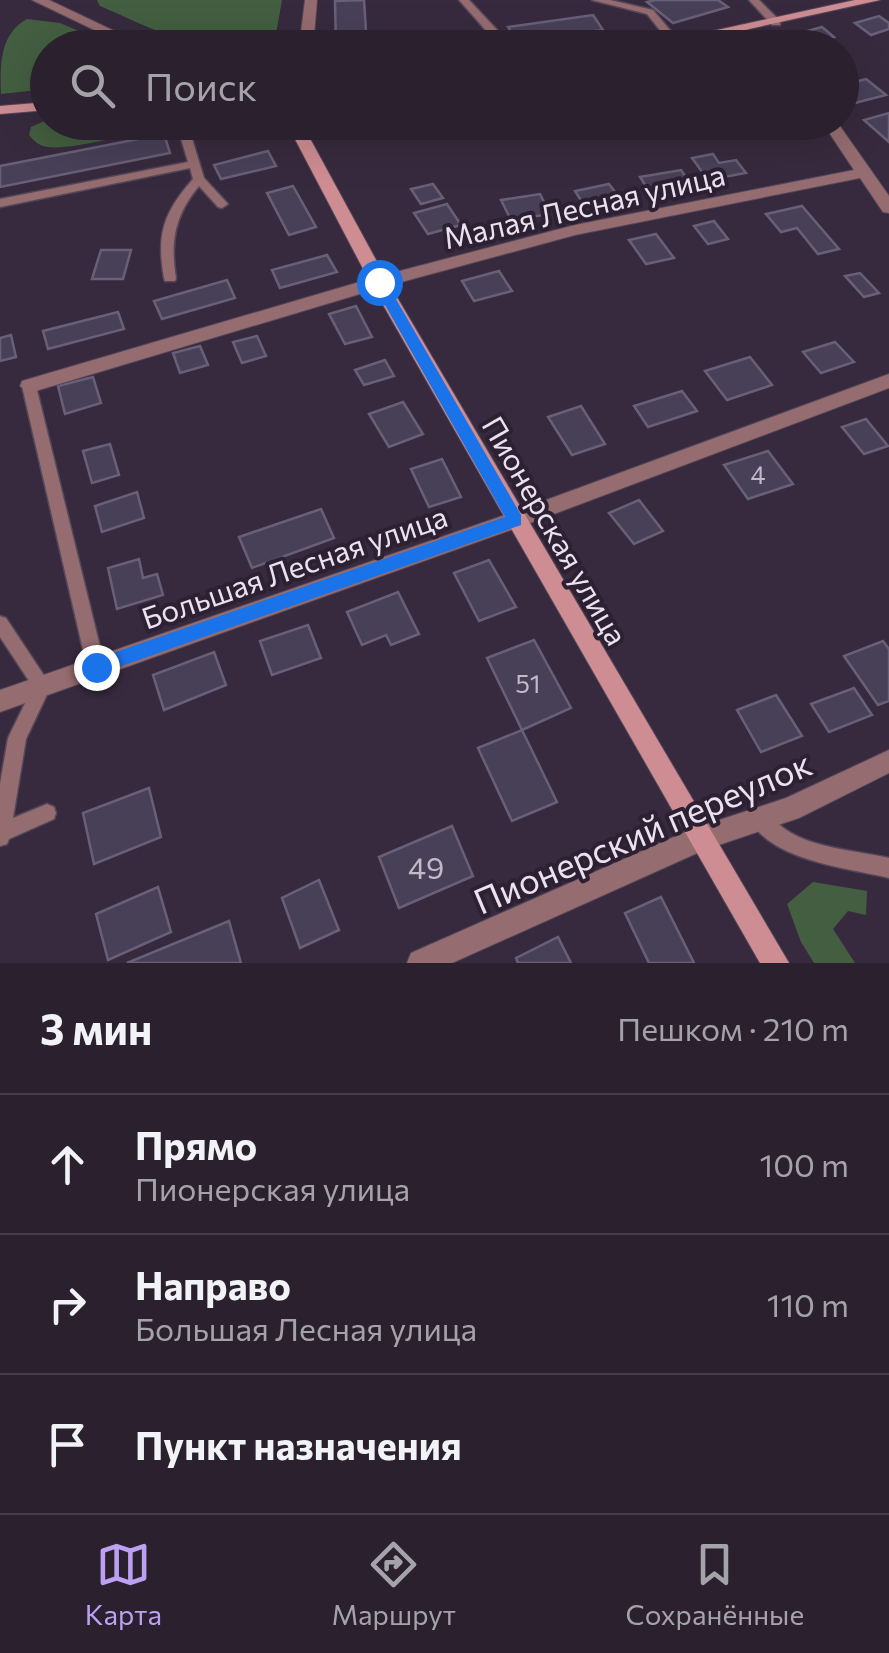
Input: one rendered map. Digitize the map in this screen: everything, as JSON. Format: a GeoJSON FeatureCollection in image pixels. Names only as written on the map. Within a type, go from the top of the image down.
{"type":"FeatureCollection","features":[{"type":"Feature","properties":{"kind":"street"},"geometry":{"type":"LineString","coordinates":[[38,0],[104,30]]}},
{"type":"Feature","properties":{"kind":"street"},"geometry":{"type":"LineString","coordinates":[[308,30],[311,0]]}},
{"type":"Feature","properties":{"kind":"street"},"geometry":{"type":"LineString","coordinates":[[740,30],[874,0]]}},
{"type":"Feature","properties":{"kind":"street"},"geometry":{"type":"LineString","coordinates":[[0,110],[30,108]]}},
{"type":"Feature","properties":{"kind":"street","name":"Пионерская улица"},"geometry":{"type":"LineString","coordinates":[[303,140],[379,282],[775,963]]}},
{"type":"Feature","properties":{"kind":"street"},"geometry":{"type":"LineString","coordinates":[[842,140],[889,208]]}},
{"type":"Feature","properties":{"kind":"street","name":"Малая Лесная улица"},"geometry":{"type":"LineString","coordinates":[[29,386],[379,282],[576,230],[866,172]]}},
{"type":"Feature","properties":{"kind":"street","name":"Большая Лесная улица"},"geometry":{"type":"LineString","coordinates":[[0,700],[516,520],[889,380]]}},
{"type":"Feature","properties":{"kind":"street","name":"Пионерский переулок"},"geometry":{"type":"LineString","coordinates":[[421,963],[701,838],[790,809],[889,761]]}},
{"type":"Feature","properties":{"kind":"lane"},"geometry":{"type":"LineString","coordinates":[[464,0],[492,30]]}},
{"type":"Feature","properties":{"kind":"lane"},"geometry":{"type":"LineString","coordinates":[[597,0],[650,12],[665,30]]}},
{"type":"Feature","properties":{"kind":"lane"},"geometry":{"type":"LineString","coordinates":[[754,0],[776,22]]}},
{"type":"Feature","properties":{"kind":"lane"},"geometry":{"type":"LineString","coordinates":[[187,140],[199,178],[222,204]]}},
{"type":"Feature","properties":{"kind":"lane"},"geometry":{"type":"LineString","coordinates":[[0,203],[194,164]]}},
{"type":"Feature","properties":{"kind":"lane"},"geometry":{"type":"LineString","coordinates":[[170,278],[165,257],[173,208],[199,178]]}},
{"type":"Feature","properties":{"kind":"lane"},"geometry":{"type":"LineString","coordinates":[[29,386],[96,667]]}},
{"type":"Feature","properties":{"kind":"lane"},"geometry":{"type":"LineString","coordinates":[[0,623],[42,686],[17,738],[2,834]]}},
{"type":"Feature","properties":{"kind":"lane"},"geometry":{"type":"LineString","coordinates":[[2,834],[47,813]]}},
{"type":"Feature","properties":{"kind":"lane"},"geometry":{"type":"LineString","coordinates":[[758,819],[770,834],[792,844],[889,868]]}},
{"type":"Feature","properties":{"kind":"green space"},"geometry":{"type":"Polygon","coordinates":[[[97,0],[282,0],[277,30],[156,30],[100,6],[97,0]]]}},
{"type":"Feature","properties":{"kind":"green space"},"geometry":{"type":"Polygon","coordinates":[[[27,19],[60,23],[77,30],[30,30],[30,91],[1,94],[2,61],[7,41],[27,19]]]}},
{"type":"Feature","properties":{"kind":"green space"},"geometry":{"type":"Polygon","coordinates":[[[33,140],[103,140],[57,147],[33,140]]]}},
{"type":"Feature","properties":{"kind":"green space"},"geometry":{"type":"Polygon","coordinates":[[[813,882],[867,891],[866,915],[848,911],[833,929],[855,963],[814,963],[801,942],[787,904],[813,882]]]}},
{"type":"Feature","properties":{"kind":"building"},"geometry":{"type":"Polygon","coordinates":[[[364,0],[366,30],[336,30],[335,1],[364,0]]]}},
{"type":"Feature","properties":{"kind":"building"},"geometry":{"type":"Polygon","coordinates":[[[718,0],[728,7],[673,23],[647,2],[718,0]]]}},
{"type":"Feature","properties":{"kind":"building"},"geometry":{"type":"Polygon","coordinates":[[[593,15],[603,30],[510,30],[508,27],[593,15]]]}},
{"type":"Feature","properties":{"kind":"building"},"geometry":{"type":"Polygon","coordinates":[[[879,16],[889,23],[889,29],[871,35],[855,23],[879,16]]]}},
{"type":"Feature","properties":{"kind":"building"},"geometry":{"type":"Polygon","coordinates":[[[866,79],[886,95],[859,102],[859,81],[866,79]]]}},
{"type":"Feature","properties":{"kind":"building"},"geometry":{"type":"Polygon","coordinates":[[[889,113],[889,142],[864,120],[889,113]]]}},
{"type":"Feature","properties":{"kind":"building"},"geometry":{"type":"Polygon","coordinates":[[[133,140],[166,140],[170,153],[0,187],[0,166],[133,140]]]}},
{"type":"Feature","properties":{"kind":"building"},"geometry":{"type":"Polygon","coordinates":[[[268,151],[276,166],[221,179],[214,165],[268,151]]]}},
{"type":"Feature","properties":{"kind":"building"},"geometry":{"type":"Polygon","coordinates":[[[713,154],[719,163],[736,160],[746,173],[708,180],[692,158],[713,154]]]}},
{"type":"Feature","properties":{"kind":"building"},"geometry":{"type":"Polygon","coordinates":[[[681,170],[692,186],[650,193],[640,177],[681,170]]]}},
{"type":"Feature","properties":{"kind":"building"},"geometry":{"type":"Polygon","coordinates":[[[433,184],[443,198],[421,204],[411,189],[433,184]]]}},
{"type":"Feature","properties":{"kind":"building"},"geometry":{"type":"Polygon","coordinates":[[[609,184],[619,197],[584,205],[575,191],[609,184]]]}},
{"type":"Feature","properties":{"kind":"building"},"geometry":{"type":"Polygon","coordinates":[[[293,186],[316,227],[289,235],[267,193],[293,186]]]}},
{"type":"Feature","properties":{"kind":"building"},"geometry":{"type":"Polygon","coordinates":[[[540,194],[550,214],[511,220],[501,200],[540,194]]]}},
{"type":"Feature","properties":{"kind":"building"},"geometry":{"type":"Polygon","coordinates":[[[447,204],[461,225],[428,234],[414,213],[447,204]]]}},
{"type":"Feature","properties":{"kind":"building"},"geometry":{"type":"Polygon","coordinates":[[[802,206],[839,249],[818,254],[797,228],[781,232],[766,214],[802,206]]]}},
{"type":"Feature","properties":{"kind":"building"},"geometry":{"type":"Polygon","coordinates":[[[714,221],[728,239],[708,244],[694,226],[714,221]]]}},
{"type":"Feature","properties":{"kind":"building"},"geometry":{"type":"Polygon","coordinates":[[[656,234],[674,258],[646,264],[629,240],[656,234]]]}},
{"type":"Feature","properties":{"kind":"building"},"geometry":{"type":"Polygon","coordinates":[[[101,250],[131,250],[123,279],[92,279],[101,250]]]}},
{"type":"Feature","properties":{"kind":"building"},"geometry":{"type":"Polygon","coordinates":[[[327,255],[337,272],[280,288],[272,270],[327,255]]]}},
{"type":"Feature","properties":{"kind":"building"},"geometry":{"type":"Polygon","coordinates":[[[499,271],[512,291],[474,301],[462,281],[499,271]]]}},
{"type":"Feature","properties":{"kind":"building"},"geometry":{"type":"Polygon","coordinates":[[[860,273],[879,293],[864,297],[845,276],[860,273]]]}},
{"type":"Feature","properties":{"kind":"building"},"geometry":{"type":"Polygon","coordinates":[[[227,280],[235,298],[162,319],[154,301],[227,280]]]}},
{"type":"Feature","properties":{"kind":"building"},"geometry":{"type":"Polygon","coordinates":[[[356,306],[372,337],[345,344],[329,314],[356,306]]]}},
{"type":"Feature","properties":{"kind":"building"},"geometry":{"type":"Polygon","coordinates":[[[118,312],[124,329],[48,349],[43,331],[118,312]]]}},
{"type":"Feature","properties":{"kind":"building"},"geometry":{"type":"Polygon","coordinates":[[[11,335],[16,357],[0,361],[0,338],[11,335]]]}},
{"type":"Feature","properties":{"kind":"building"},"geometry":{"type":"Polygon","coordinates":[[[257,336],[266,356],[242,363],[233,342],[257,336]]]}},
{"type":"Feature","properties":{"kind":"building"},"geometry":{"type":"Polygon","coordinates":[[[835,342],[854,362],[821,373],[803,352],[835,342]]]}},
{"type":"Feature","properties":{"kind":"building"},"geometry":{"type":"Polygon","coordinates":[[[200,346],[208,365],[180,373],[173,353],[200,346]]]}},
{"type":"Feature","properties":{"kind":"building"},"geometry":{"type":"Polygon","coordinates":[[[750,357],[772,385],[727,400],[705,371],[750,357]]]}},
{"type":"Feature","properties":{"kind":"building"},"geometry":{"type":"Polygon","coordinates":[[[385,360],[394,376],[364,385],[355,370],[385,360]]]}},
{"type":"Feature","properties":{"kind":"building"},"geometry":{"type":"Polygon","coordinates":[[[93,377],[101,403],[65,414],[58,386],[93,377]]]}},
{"type":"Feature","properties":{"kind":"building"},"geometry":{"type":"Polygon","coordinates":[[[682,391],[697,411],[648,427],[634,406],[682,391]]]}},
{"type":"Feature","properties":{"kind":"building"},"geometry":{"type":"Polygon","coordinates":[[[403,402],[423,434],[389,447],[369,414],[403,402]]]}},
{"type":"Feature","properties":{"kind":"building"},"geometry":{"type":"Polygon","coordinates":[[[581,406],[605,444],[572,455],[548,417],[581,406]]]}},
{"type":"Feature","properties":{"kind":"building"},"geometry":{"type":"Polygon","coordinates":[[[866,419],[888,446],[864,454],[842,427],[866,419]]]}},
{"type":"Feature","properties":{"kind":"building"},"geometry":{"type":"Polygon","coordinates":[[[110,444],[119,475],[92,483],[83,451],[110,444]]]}},
{"type":"Feature","properties":{"kind":"building"},"geometry":{"type":"Polygon","coordinates":[[[768,451],[793,484],[748,499],[724,465],[768,451]]]}},
{"type":"Feature","properties":{"kind":"building"},"geometry":{"type":"Polygon","coordinates":[[[442,459],[461,497],[429,507],[411,469],[442,459]]]}},
{"type":"Feature","properties":{"kind":"building"},"geometry":{"type":"Polygon","coordinates":[[[137,492],[144,518],[102,532],[95,506],[137,492]]]}},
{"type":"Feature","properties":{"kind":"building"},"geometry":{"type":"Polygon","coordinates":[[[639,500],[663,531],[634,544],[609,513],[639,500]]]}},
{"type":"Feature","properties":{"kind":"building"},"geometry":{"type":"Polygon","coordinates":[[[321,509],[334,538],[252,568],[239,537],[321,509]]]}},
{"type":"Feature","properties":{"kind":"building"},"geometry":{"type":"Polygon","coordinates":[[[139,559],[143,578],[157,574],[163,595],[117,609],[108,568],[139,559]]]}},
{"type":"Feature","properties":{"kind":"building"},"geometry":{"type":"Polygon","coordinates":[[[489,560],[516,607],[479,621],[454,573],[489,560]]]}},
{"type":"Feature","properties":{"kind":"building"},"geometry":{"type":"Polygon","coordinates":[[[398,592],[419,634],[391,645],[386,635],[362,645],[347,612],[398,592]]]}},
{"type":"Feature","properties":{"kind":"building"},"geometry":{"type":"Polygon","coordinates":[[[308,625],[321,658],[272,675],[260,641],[308,625]]]}},
{"type":"Feature","properties":{"kind":"building"},"geometry":{"type":"Polygon","coordinates":[[[534,640],[571,708],[522,730],[487,658],[534,640]]]}},
{"type":"Feature","properties":{"kind":"building"},"geometry":{"type":"Polygon","coordinates":[[[883,641],[889,649],[889,701],[878,705],[844,656],[883,641]]]}},
{"type":"Feature","properties":{"kind":"building"},"geometry":{"type":"Polygon","coordinates":[[[214,652],[226,685],[164,710],[153,675],[214,652]]]}},
{"type":"Feature","properties":{"kind":"building"},"geometry":{"type":"Polygon","coordinates":[[[854,688],[872,715],[829,732],[811,704],[854,688]]]}},
{"type":"Feature","properties":{"kind":"building"},"geometry":{"type":"Polygon","coordinates":[[[776,695],[802,736],[761,752],[737,710],[776,695]]]}},
{"type":"Feature","properties":{"kind":"building"},"geometry":{"type":"Polygon","coordinates":[[[522,730],[557,802],[512,821],[478,748],[522,730]]]}},
{"type":"Feature","properties":{"kind":"building"},"geometry":{"type":"Polygon","coordinates":[[[149,788],[161,837],[94,864],[83,813],[149,788]]]}},
{"type":"Feature","properties":{"kind":"building"},"geometry":{"type":"Polygon","coordinates":[[[452,826],[473,876],[399,908],[379,857],[452,826]]]}},
{"type":"Feature","properties":{"kind":"building"},"geometry":{"type":"Polygon","coordinates":[[[319,880],[339,930],[300,948],[282,898],[319,880]]]}},
{"type":"Feature","properties":{"kind":"building"},"geometry":{"type":"Polygon","coordinates":[[[158,887],[171,932],[108,960],[96,914],[158,887]]]}},
{"type":"Feature","properties":{"kind":"building"},"geometry":{"type":"Polygon","coordinates":[[[661,897],[694,963],[649,963],[625,913],[661,897]]]}},
{"type":"Feature","properties":{"kind":"building"},"geometry":{"type":"Polygon","coordinates":[[[229,921],[241,963],[127,963],[229,921]]]}},
{"type":"Feature","properties":{"kind":"building"},"geometry":{"type":"Polygon","coordinates":[[[558,937],[571,963],[518,963],[516,958],[558,937]]]}},
{"type":"Feature","properties":{"kind":"route"},"geometry":{"type":"LineString","coordinates":[[96,667],[516,520],[379,282]]}}]}
